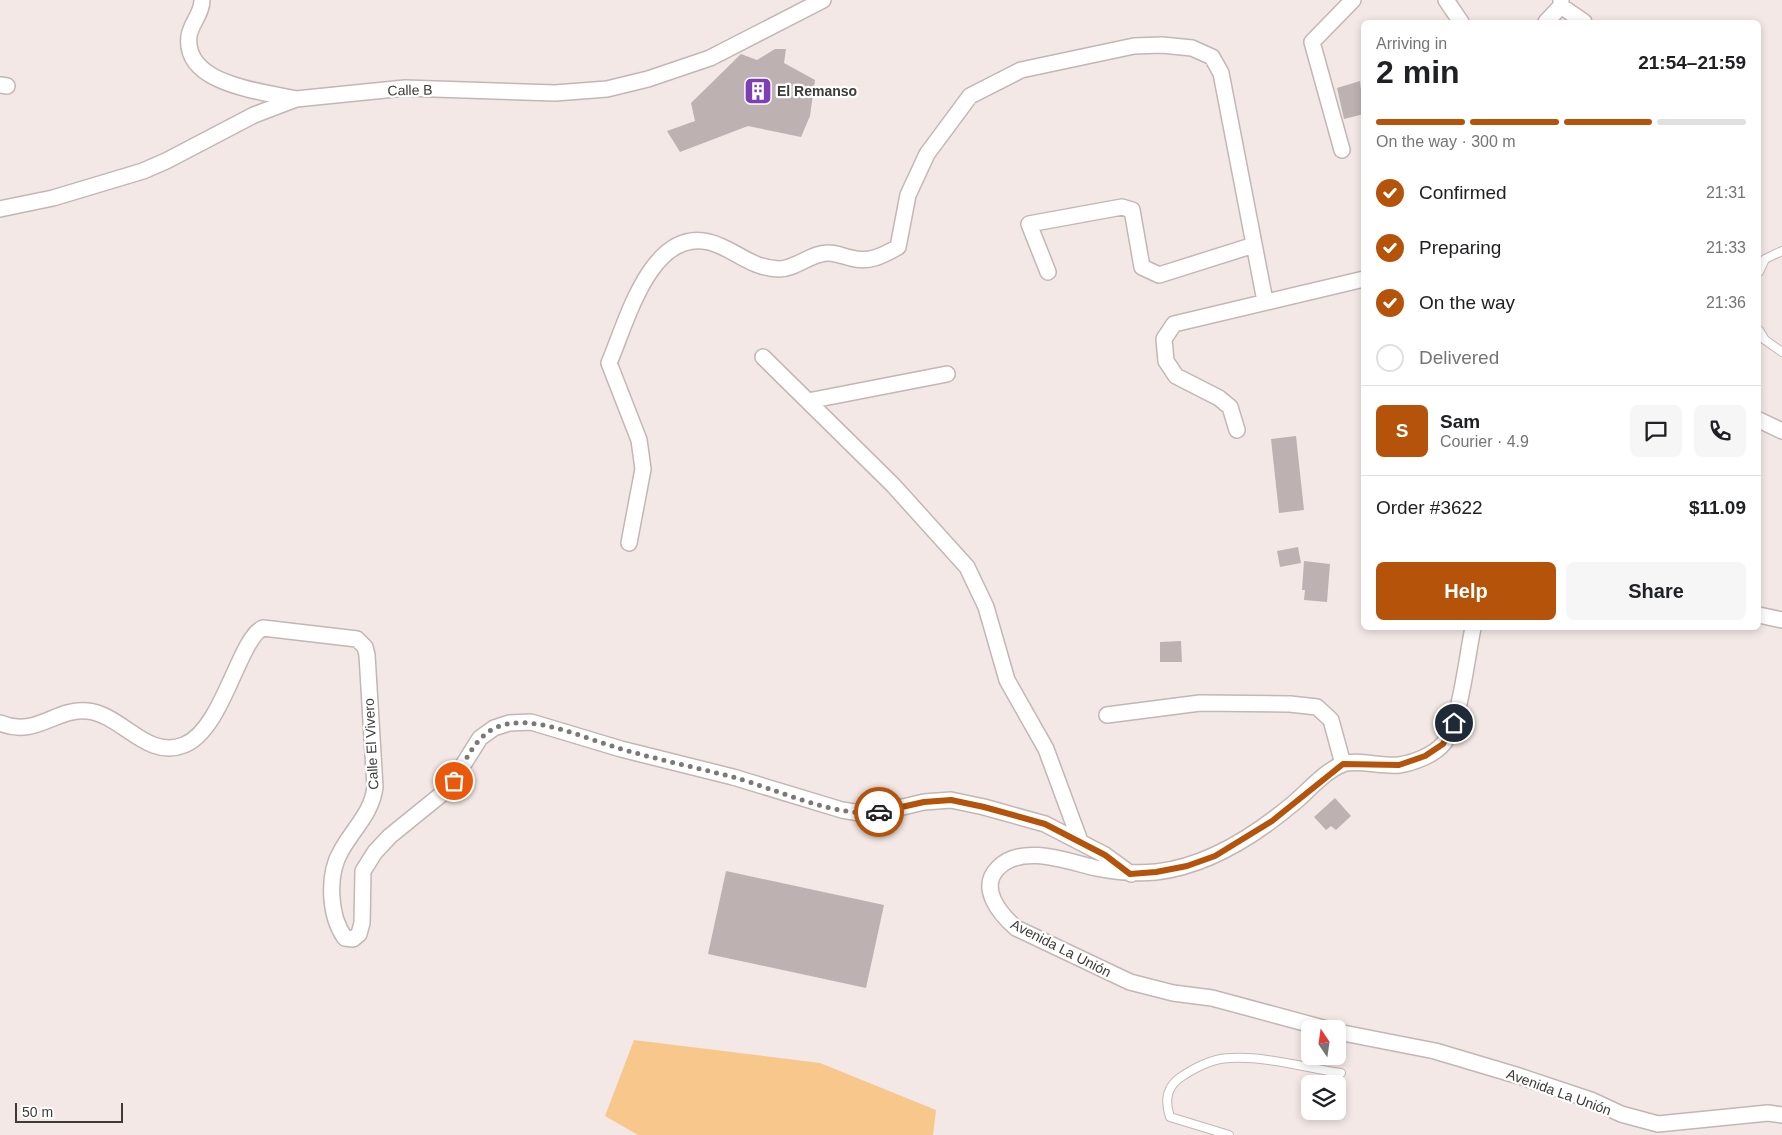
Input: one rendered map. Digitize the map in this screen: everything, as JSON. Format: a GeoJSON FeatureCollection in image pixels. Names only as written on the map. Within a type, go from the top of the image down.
{"type":"FeatureCollection","features":[{"type":"Feature","properties":{"kind":"street"},"geometry":{"type":"LineString","coordinates":[[202,0],[202,8],[189,35],[190,52],[200,69],[221,82],[296,99]]}},
{"type":"Feature","properties":{"kind":"street","name":"Calle B"},"geometry":{"type":"LineString","coordinates":[[0,209],[53,198],[143,171],[254,115],[296,99],[406,88],[555,94],[607,89],[648,80],[710,58],[823,0]]}},
{"type":"Feature","properties":{"kind":"street"},"geometry":{"type":"LineString","coordinates":[[1342,150],[1312,42],[1353,0]]}},
{"type":"Feature","properties":{"kind":"street"},"geometry":{"type":"LineString","coordinates":[[1446,0],[1460,20]]}},
{"type":"Feature","properties":{"kind":"street"},"geometry":{"type":"LineString","coordinates":[[1548,20],[1561,3],[1582,20]]}},
{"type":"Feature","properties":{"kind":"street"},"geometry":{"type":"LineString","coordinates":[[629,543],[643,469],[639,440],[609,363],[642,280],[666,253],[687,242],[709,242],[755,265],[781,269],[828,253],[857,260],[877,259],[898,247],[908,195],[927,154],[970,96],[1021,70],[1134,46],[1162,45],[1192,48],[1212,57],[1220,73],[1265,301]]}},
{"type":"Feature","properties":{"kind":"street"},"geometry":{"type":"LineString","coordinates":[[1048,272],[1029,224],[1122,207],[1132,210],[1142,267],[1159,275],[1254,245]]}},
{"type":"Feature","properties":{"kind":"street"},"geometry":{"type":"LineString","coordinates":[[1238,430],[1230,408],[1219,398],[1176,376],[1166,361],[1164,339],[1174,324],[1361,280]]}},
{"type":"Feature","properties":{"kind":"street"},"geometry":{"type":"LineString","coordinates":[[763,357],[893,486],[967,567],[986,607],[1007,680],[1046,749],[1080,841]]}},
{"type":"Feature","properties":{"kind":"street"},"geometry":{"type":"LineString","coordinates":[[808,401],[884,388],[947,374]]}},
{"type":"Feature","properties":{"kind":"street"},"geometry":{"type":"LineString","coordinates":[[1761,421],[1782,431]]}},
{"type":"Feature","properties":{"kind":"street"},"geometry":{"type":"LineString","coordinates":[[1761,615],[1782,620]]}},
{"type":"Feature","properties":{"kind":"street","name":"Calle El Vivero"},"geometry":{"type":"LineString","coordinates":[[0,723],[24,728],[82,710],[96,711],[107,716],[139,738],[160,747],[185,745],[199,734],[211,718],[235,675],[250,639],[258,630],[263,628],[349,638],[362,642],[365,647],[368,665],[369,720],[375,787],[374,799],[335,862],[331,902],[334,918],[345,938],[353,939],[359,934],[362,923],[361,887],[363,871],[375,852],[390,836],[448,789],[480,738],[494,728],[508,723],[530,722],[621,749],[733,777],[842,810],[866,814],[924,802],[951,800],[1045,824],[1080,841],[1130,874]]}},
{"type":"Feature","properties":{"kind":"street"},"geometry":{"type":"LineString","coordinates":[[1106,715],[1200,703],[1290,704],[1317,707],[1332,720],[1343,764],[1399,765],[1425,756],[1443,744],[1454,723],[1473,630]]}},
{"type":"Feature","properties":{"kind":"street","name":"Avenida La Unión"},"geometry":{"type":"LineString","coordinates":[[1301,1022],[1212,998],[1173,993],[1130,982],[1016,928],[1001,915],[993,899],[989,884],[998,868],[1014,858],[1040,856],[1130,874],[1187,866],[1215,856],[1272,821],[1343,764]]}},
{"type":"Feature","properties":{"kind":"street","name":"Avenida La Unión"},"geometry":{"type":"LineString","coordinates":[[1346,1034],[1435,1051],[1519,1076],[1591,1100],[1621,1114],[1658,1124],[1768,1113],[1782,1115]]}},
{"type":"Feature","properties":{"kind":"lane"},"geometry":{"type":"LineString","coordinates":[[1761,268],[1765,259],[1782,251]]}},
{"type":"Feature","properties":{"kind":"lane"},"geometry":{"type":"LineString","coordinates":[[1761,333],[1765,340],[1782,352]]}},
{"type":"Feature","properties":{"kind":"lane"},"geometry":{"type":"LineString","coordinates":[[1229,1135],[1170,1117],[1166,1104],[1168,1092],[1178,1078],[1199,1066],[1229,1058],[1248,1058],[1341,1074]]}},
{"type":"Feature","properties":{"kind":"shaded area"},"geometry":{"type":"Polygon","coordinates":[[[634,1040],[820,1063],[936,1110],[933,1135],[638,1135],[605,1116],[634,1040]]]}},
{"type":"Feature","properties":{"kind":"building","name":"El Remanso"},"geometry":{"type":"Polygon","coordinates":[[[775,49],[786,49],[784,63],[815,80],[810,116],[801,137],[748,126],[680,152],[667,131],[695,121],[691,103],[741,54],[757,60],[775,49]]]}},
{"type":"Feature","properties":{"kind":"building"},"geometry":{"type":"Polygon","coordinates":[[[1360,81],[1361,115],[1344,119],[1337,88],[1360,81]]]}},
{"type":"Feature","properties":{"kind":"building"},"geometry":{"type":"Polygon","coordinates":[[[1296,436],[1304,510],[1279,513],[1271,439],[1296,436]]]}},
{"type":"Feature","properties":{"kind":"building"},"geometry":{"type":"Polygon","coordinates":[[[1298,547],[1301,563],[1280,567],[1277,551],[1298,547]]]}},
{"type":"Feature","properties":{"kind":"building"},"geometry":{"type":"Polygon","coordinates":[[[1304,561],[1330,564],[1327,602],[1304,600],[1305,590],[1302,590],[1304,561]]]}},
{"type":"Feature","properties":{"kind":"building"},"geometry":{"type":"Polygon","coordinates":[[[1181,641],[1182,662],[1160,662],[1160,642],[1181,641]]]}},
{"type":"Feature","properties":{"kind":"building"},"geometry":{"type":"Polygon","coordinates":[[[1335,798],[1351,816],[1336,830],[1331,826],[1326,830],[1314,817],[1335,798]]]}},
{"type":"Feature","properties":{"kind":"building"},"geometry":{"type":"Polygon","coordinates":[[[726,871],[884,905],[866,988],[708,954],[726,871]]]}},
{"type":"Feature","properties":{"kind":"way so far"},"geometry":{"type":"LineString","coordinates":[[454,781],[480,738],[494,728],[508,723],[530,722],[621,749],[733,777],[842,810],[866,814],[879,812]]}},
{"type":"Feature","properties":{"kind":"place","name":"El Remanso"},"geometry":{"type":"Point","coordinates":[758,91]}},
{"type":"Feature","properties":{"kind":"route"},"geometry":{"type":"LineString","coordinates":[[879,812],[924,802],[951,800],[984,807],[1045,824],[1105,855],[1130,874],[1156,872],[1187,866],[1215,856],[1272,821],[1343,764],[1399,765],[1425,756],[1443,744],[1454,723]]}}]}
